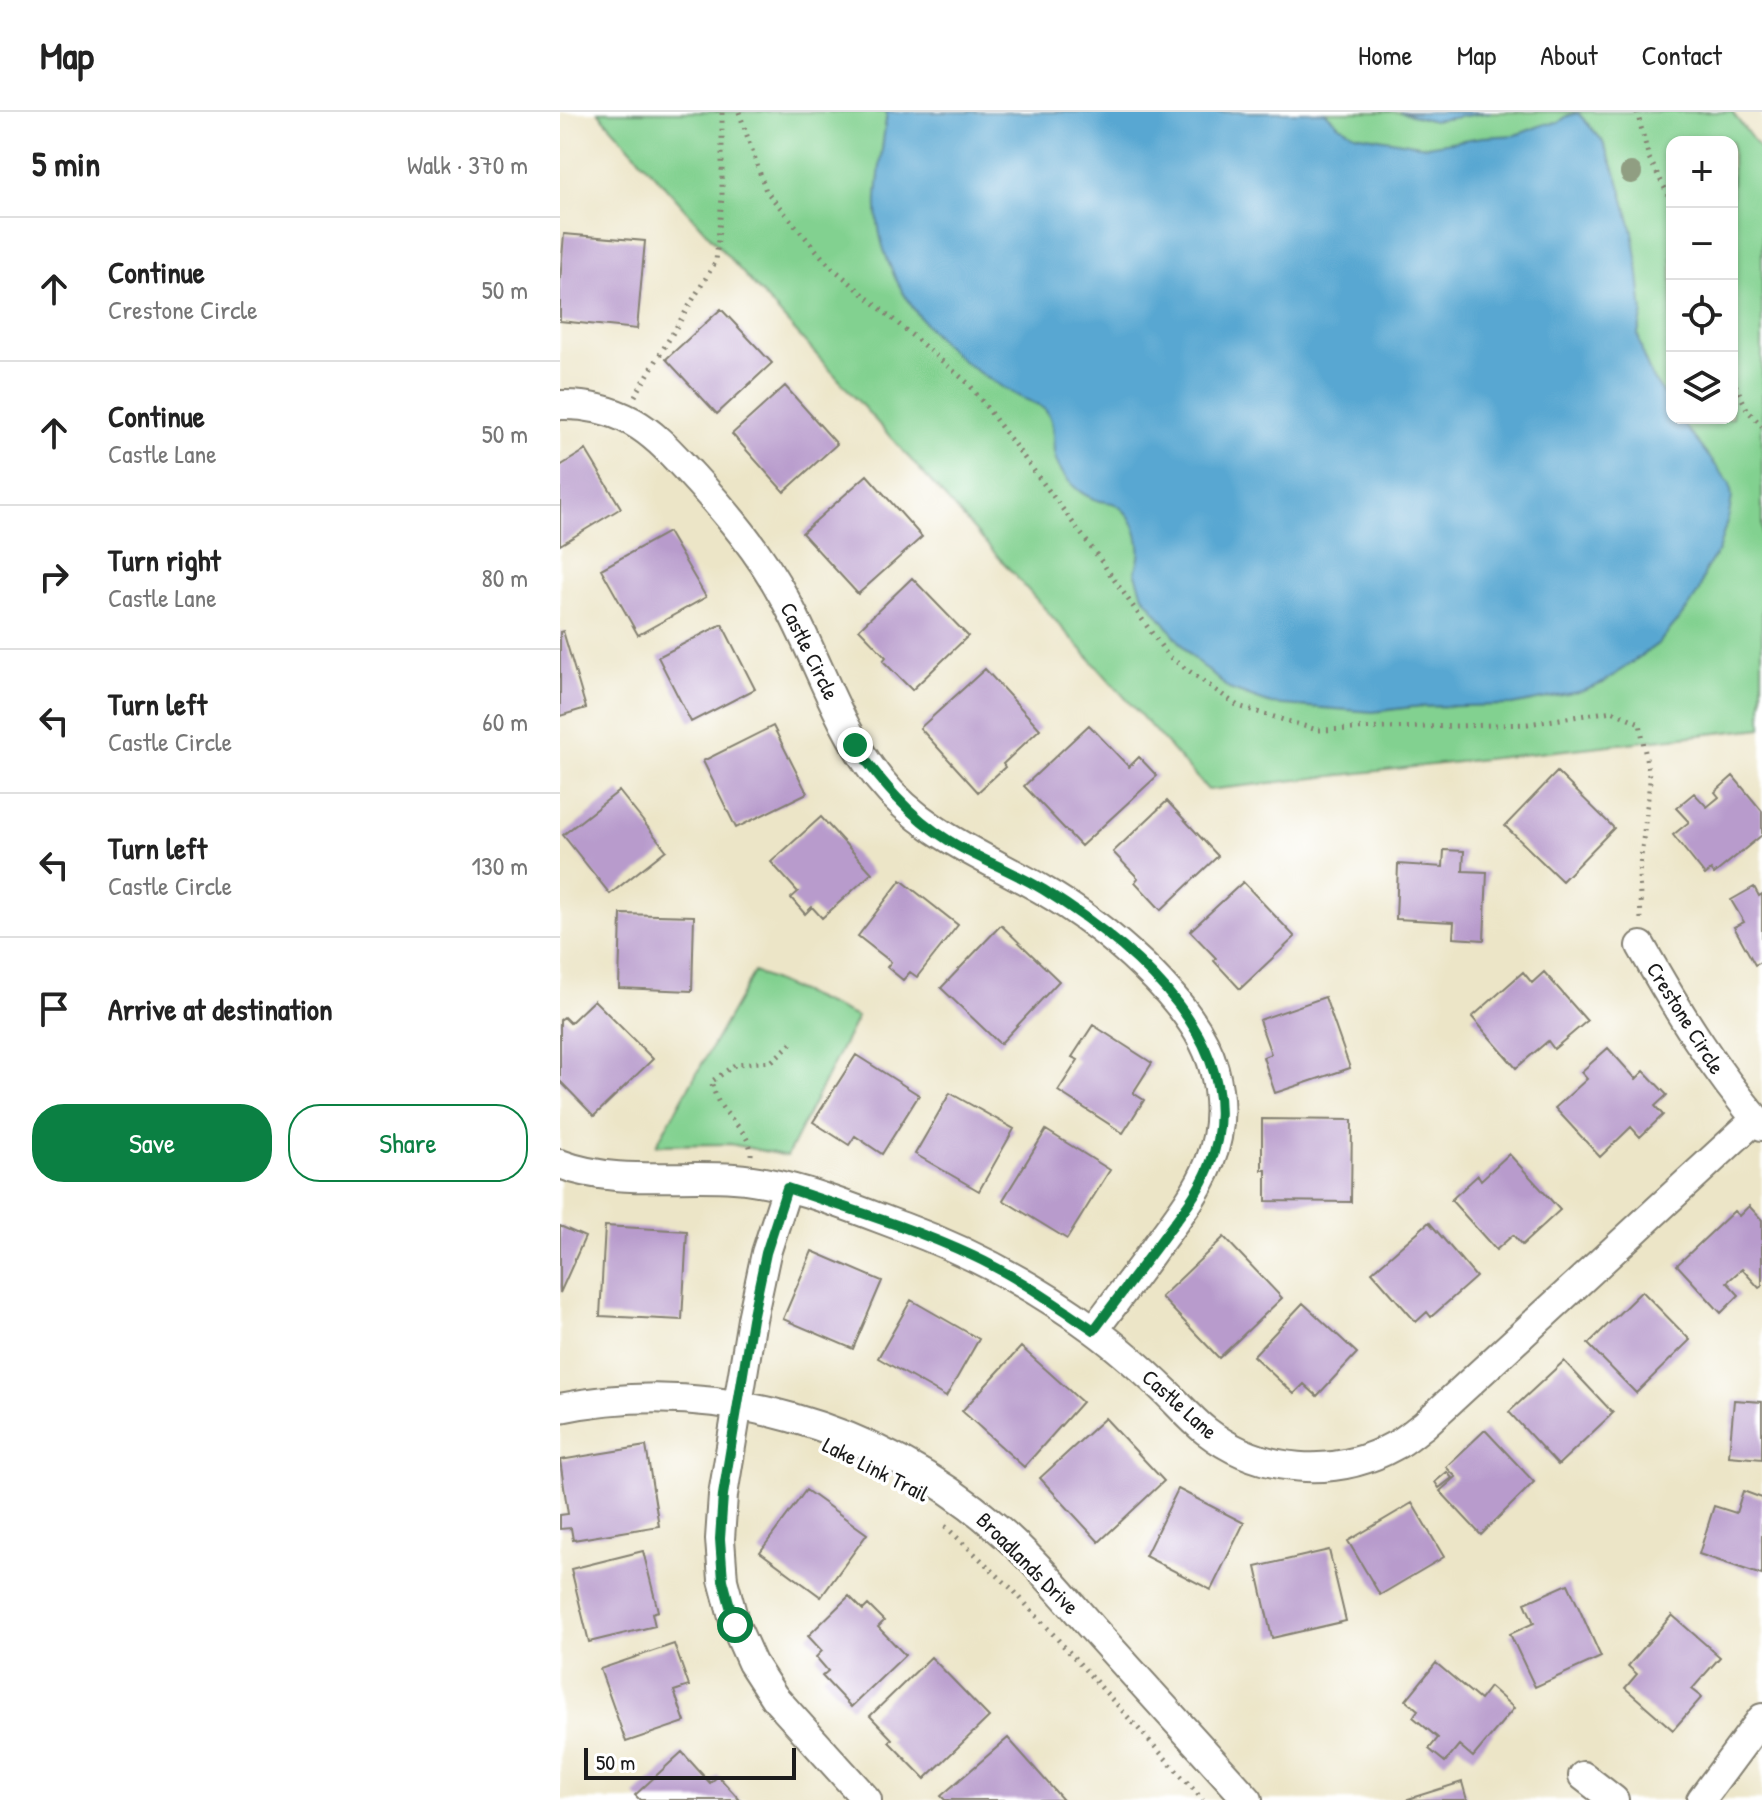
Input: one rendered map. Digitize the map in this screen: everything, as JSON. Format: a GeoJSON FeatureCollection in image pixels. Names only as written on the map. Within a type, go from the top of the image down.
{"type":"FeatureCollection","features":[{"type":"Feature","properties":{"kind":"street","name":"Castle Circle"},"geometry":{"type":"LineString","coordinates":[[560,405],[573,404],[605,410],[659,439],[729,516],[759,557],[785,600],[855,745],[881,781],[911,813],[947,839],[1043,890],[1091,922],[1135,959],[1174,999],[1203,1040],[1213,1069],[1219,1102],[1217,1135],[1210,1165],[1197,1193],[1094,1330]]}},
{"type":"Feature","properties":{"kind":"street","name":"Crestone Circle"},"geometry":{"type":"LineString","coordinates":[[1641,946],[1712,1064],[1759,1122]]}},
{"type":"Feature","properties":{"kind":"street","name":"Castle Lane"},"geometry":{"type":"LineString","coordinates":[[787,1188],[904,1227],[975,1257],[1031,1288],[1094,1330],[1144,1370],[1206,1431],[1236,1450],[1266,1462],[1297,1468],[1332,1467],[1363,1460],[1396,1446],[1424,1425],[1759,1122]]}},
{"type":"Feature","properties":{"kind":"street"},"geometry":{"type":"LineString","coordinates":[[560,1164],[605,1174],[748,1180],[787,1188],[766,1253],[723,1495],[720,1539],[723,1580],[735,1625],[752,1663],[774,1697],[867,1800]]}},
{"type":"Feature","properties":{"kind":"street","name":"Broadlands Drive"},"geometry":{"type":"LineString","coordinates":[[560,1408],[634,1399],[697,1400],[738,1405],[794,1418],[845,1435],[894,1457],[948,1489],[998,1528],[1039,1569],[1248,1800]]}},
{"type":"Feature","properties":{"kind":"street"},"geometry":{"type":"LineString","coordinates":[[1701,1800],[1762,1718]]}},
{"type":"Feature","properties":{"kind":"street"},"geometry":{"type":"LineString","coordinates":[[1583,1776],[1614,1800]]}},
{"type":"Feature","properties":{"kind":"path"},"geometry":{"type":"LineString","coordinates":[[622,417],[716,261],[722,197],[722,112]]}},
{"type":"Feature","properties":{"kind":"path"},"geometry":{"type":"LineString","coordinates":[[739,112],[766,191],[828,264],[969,384],[1168,656],[1238,706],[1317,730],[1528,724],[1612,711],[1640,723],[1650,781],[1639,874],[1641,946]]}},
{"type":"Feature","properties":{"kind":"path"},"geometry":{"type":"LineString","coordinates":[[1637,112],[1649,158],[1666,191]]}},
{"type":"Feature","properties":{"kind":"path"},"geometry":{"type":"LineString","coordinates":[[1738,390],[1748,411],[1762,426]]}},
{"type":"Feature","properties":{"kind":"path"},"geometry":{"type":"LineString","coordinates":[[748,1180],[752,1150],[738,1125],[719,1104],[711,1082],[736,1064],[772,1061],[795,1040]]}},
{"type":"Feature","properties":{"kind":"path","name":"Lake Link Trail"},"geometry":{"type":"LineString","coordinates":[[939,1521],[1013,1590],[1203,1800]]}},
{"type":"Feature","properties":{"kind":"green space"},"geometry":{"type":"Polygon","coordinates":[[[598,112],[1732,112],[1762,152],[1762,728],[1208,790],[598,112]]]}},
{"type":"Feature","properties":{"kind":"green space"},"geometry":{"type":"Polygon","coordinates":[[[754,972],[857,1017],[787,1156],[730,1144],[656,1145],[754,972]]]}},
{"type":"Feature","properties":{"kind":"water"},"geometry":{"type":"Polygon","coordinates":[[[887,112],[1325,112],[1355,134],[1426,146],[1516,135],[1545,124],[1558,123],[1578,113],[1602,140],[1618,178],[1633,232],[1638,265],[1643,313],[1638,334],[1652,377],[1666,398],[1666,424],[1684,424],[1730,484],[1732,497],[1729,515],[1718,551],[1689,607],[1659,643],[1603,683],[1583,691],[1512,705],[1413,707],[1373,712],[1271,704],[1229,689],[1190,655],[1143,595],[1135,571],[1139,544],[1130,518],[1117,505],[1087,496],[1067,478],[1056,460],[1052,423],[1045,410],[988,379],[952,352],[903,293],[883,246],[878,222],[878,186],[887,112]]]}},
{"type":"Feature","properties":{"kind":"water"},"geometry":{"type":"Polygon","coordinates":[[[1400,112],[1491,112],[1433,121],[1400,112]]]}},
{"type":"Feature","properties":{"kind":"building"},"geometry":{"type":"Polygon","coordinates":[[[564,234],[645,241],[637,329],[560,321],[564,234]]]}},
{"type":"Feature","properties":{"kind":"building"},"geometry":{"type":"Polygon","coordinates":[[[721,309],[772,363],[717,414],[666,359],[721,309]]]}},
{"type":"Feature","properties":{"kind":"building"},"geometry":{"type":"Polygon","coordinates":[[[785,386],[837,444],[784,492],[732,434],[785,386]]]}},
{"type":"Feature","properties":{"kind":"building"},"geometry":{"type":"Polygon","coordinates":[[[586,450],[621,508],[560,545],[560,466],[586,450]]]}},
{"type":"Feature","properties":{"kind":"building"},"geometry":{"type":"Polygon","coordinates":[[[867,475],[922,537],[858,594],[802,533],[867,475]]]}},
{"type":"Feature","properties":{"kind":"building"},"geometry":{"type":"Polygon","coordinates":[[[668,532],[706,597],[638,635],[601,569],[668,532]]]}},
{"type":"Feature","properties":{"kind":"building"},"geometry":{"type":"Polygon","coordinates":[[[912,578],[968,636],[912,690],[883,661],[886,657],[859,629],[912,578]]]}},
{"type":"Feature","properties":{"kind":"building"},"geometry":{"type":"Polygon","coordinates":[[[722,624],[755,689],[691,722],[658,657],[722,624]]]}},
{"type":"Feature","properties":{"kind":"building"},"geometry":{"type":"Polygon","coordinates":[[[563,631],[586,708],[560,716],[560,632],[563,631]]]}},
{"type":"Feature","properties":{"kind":"building"},"geometry":{"type":"Polygon","coordinates":[[[985,669],[1040,729],[978,792],[920,728],[985,669]]]}},
{"type":"Feature","properties":{"kind":"building"},"geometry":{"type":"Polygon","coordinates":[[[1089,725],[1129,767],[1139,757],[1157,776],[1081,846],[1024,786],[1089,725]]]}},
{"type":"Feature","properties":{"kind":"building"},"geometry":{"type":"Polygon","coordinates":[[[773,726],[807,793],[736,828],[703,761],[773,726]]]}},
{"type":"Feature","properties":{"kind":"building"},"geometry":{"type":"Polygon","coordinates":[[[1557,772],[1614,828],[1562,881],[1505,826],[1557,772]]]}},
{"type":"Feature","properties":{"kind":"building"},"geometry":{"type":"Polygon","coordinates":[[[1733,776],[1762,811],[1762,835],[1714,874],[1711,870],[1705,875],[1673,835],[1689,822],[1676,808],[1694,793],[1707,807],[1719,797],[1715,792],[1733,776]]]}},
{"type":"Feature","properties":{"kind":"building"},"geometry":{"type":"Polygon","coordinates":[[[619,791],[666,850],[610,894],[563,835],[619,791]]]}},
{"type":"Feature","properties":{"kind":"building"},"geometry":{"type":"Polygon","coordinates":[[[1167,801],[1218,856],[1161,910],[1135,882],[1138,878],[1113,852],[1167,801]]]}},
{"type":"Feature","properties":{"kind":"building"},"geometry":{"type":"Polygon","coordinates":[[[821,817],[872,873],[822,918],[812,907],[805,914],[791,898],[798,892],[771,862],[821,817]]]}},
{"type":"Feature","properties":{"kind":"building"},"geometry":{"type":"Polygon","coordinates":[[[1444,850],[1464,851],[1463,871],[1487,872],[1484,940],[1453,938],[1454,922],[1396,919],[1398,864],[1443,867],[1444,850]]]}},
{"type":"Feature","properties":{"kind":"building"},"geometry":{"type":"Polygon","coordinates":[[[901,880],[958,925],[917,977],[910,972],[903,980],[887,967],[891,962],[858,936],[901,880]]]}},
{"type":"Feature","properties":{"kind":"building"},"geometry":{"type":"Polygon","coordinates":[[[1243,882],[1295,937],[1240,989],[1190,931],[1243,882]]]}},
{"type":"Feature","properties":{"kind":"building"},"geometry":{"type":"Polygon","coordinates":[[[1754,887],[1759,896],[1762,894],[1762,961],[1755,965],[1734,927],[1744,922],[1731,900],[1754,887]]]}},
{"type":"Feature","properties":{"kind":"building"},"geometry":{"type":"Polygon","coordinates":[[[621,914],[694,916],[692,991],[619,988],[621,914]]]}},
{"type":"Feature","properties":{"kind":"building"},"geometry":{"type":"Polygon","coordinates":[[[1001,925],[1059,981],[1000,1044],[941,988],[1001,925]]]}},
{"type":"Feature","properties":{"kind":"building"},"geometry":{"type":"Polygon","coordinates":[[[1523,972],[1532,983],[1544,972],[1587,1021],[1554,1049],[1548,1041],[1516,1068],[1472,1017],[1523,972]]]}},
{"type":"Feature","properties":{"kind":"building"},"geometry":{"type":"Polygon","coordinates":[[[1325,997],[1350,1068],[1275,1093],[1263,1057],[1271,1054],[1259,1020],[1325,997]]]}},
{"type":"Feature","properties":{"kind":"building"},"geometry":{"type":"Polygon","coordinates":[[[594,1000],[653,1059],[594,1116],[560,1081],[560,1020],[564,1017],[570,1023],[594,1000]]]}},
{"type":"Feature","properties":{"kind":"building"},"geometry":{"type":"Polygon","coordinates":[[[1093,1025],[1152,1063],[1133,1093],[1144,1100],[1123,1133],[1058,1091],[1078,1060],[1072,1057],[1093,1025]]]}},
{"type":"Feature","properties":{"kind":"building"},"geometry":{"type":"Polygon","coordinates":[[[1608,1048],[1636,1079],[1644,1071],[1667,1095],[1655,1106],[1663,1115],[1640,1137],[1631,1127],[1600,1157],[1555,1108],[1587,1079],[1581,1072],[1608,1048]]]}},
{"type":"Feature","properties":{"kind":"building"},"geometry":{"type":"Polygon","coordinates":[[[856,1055],[919,1095],[882,1154],[855,1136],[849,1145],[813,1122],[856,1055]]]}},
{"type":"Feature","properties":{"kind":"building"},"geometry":{"type":"Polygon","coordinates":[[[950,1093],[1014,1129],[979,1191],[915,1154],[950,1093]]]}},
{"type":"Feature","properties":{"kind":"building"},"geometry":{"type":"Polygon","coordinates":[[[1262,1119],[1352,1120],[1351,1202],[1266,1201],[1266,1170],[1262,1170],[1262,1119]]]}},
{"type":"Feature","properties":{"kind":"building"},"geometry":{"type":"Polygon","coordinates":[[[1046,1130],[1110,1170],[1067,1239],[1003,1200],[1046,1130]]]}},
{"type":"Feature","properties":{"kind":"building"},"geometry":{"type":"Polygon","coordinates":[[[1509,1154],[1560,1210],[1522,1245],[1513,1235],[1496,1250],[1451,1200],[1478,1175],[1481,1180],[1509,1154]]]}},
{"type":"Feature","properties":{"kind":"building"},"geometry":{"type":"Polygon","coordinates":[[[1749,1206],[1762,1220],[1762,1286],[1759,1288],[1742,1269],[1727,1282],[1739,1295],[1721,1313],[1677,1265],[1734,1211],[1739,1216],[1749,1206]]]}},
{"type":"Feature","properties":{"kind":"building"},"geometry":{"type":"Polygon","coordinates":[[[1429,1222],[1476,1277],[1431,1317],[1427,1312],[1416,1322],[1372,1272],[1429,1222]]]}},
{"type":"Feature","properties":{"kind":"building"},"geometry":{"type":"Polygon","coordinates":[[[560,1226],[585,1237],[560,1293],[560,1226]]]}},
{"type":"Feature","properties":{"kind":"building"},"geometry":{"type":"Polygon","coordinates":[[[605,1226],[687,1231],[682,1320],[600,1316],[605,1226]]]}},
{"type":"Feature","properties":{"kind":"building"},"geometry":{"type":"Polygon","coordinates":[[[1224,1237],[1282,1298],[1219,1358],[1161,1297],[1224,1237]]]}},
{"type":"Feature","properties":{"kind":"building"},"geometry":{"type":"Polygon","coordinates":[[[812,1251],[882,1281],[853,1349],[783,1319],[812,1251]]]}},
{"type":"Feature","properties":{"kind":"building"},"geometry":{"type":"Polygon","coordinates":[[[1642,1291],[1690,1340],[1636,1393],[1588,1344],[1642,1291]]]}},
{"type":"Feature","properties":{"kind":"building"},"geometry":{"type":"Polygon","coordinates":[[[911,1300],[979,1339],[946,1397],[878,1358],[911,1300]]]}},
{"type":"Feature","properties":{"kind":"building"},"geometry":{"type":"Polygon","coordinates":[[[1303,1303],[1357,1353],[1317,1396],[1304,1384],[1294,1394],[1253,1356],[1303,1303]]]}},
{"type":"Feature","properties":{"kind":"building"},"geometry":{"type":"Polygon","coordinates":[[[1021,1347],[1082,1402],[1024,1467],[962,1411],[1021,1347]]]}},
{"type":"Feature","properties":{"kind":"building"},"geometry":{"type":"Polygon","coordinates":[[[1564,1361],[1613,1413],[1558,1465],[1509,1412],[1564,1361]]]}},
{"type":"Feature","properties":{"kind":"building"},"geometry":{"type":"Polygon","coordinates":[[[1734,1400],[1762,1402],[1762,1459],[1729,1456],[1734,1400]]]}},
{"type":"Feature","properties":{"kind":"building"},"geometry":{"type":"Polygon","coordinates":[[[1105,1418],[1164,1481],[1099,1542],[1040,1478],[1105,1418]]]}},
{"type":"Feature","properties":{"kind":"building"},"geometry":{"type":"Polygon","coordinates":[[[1485,1430],[1534,1482],[1481,1535],[1440,1491],[1456,1477],[1446,1467],[1485,1430]]]}},
{"type":"Feature","properties":{"kind":"building"},"geometry":{"type":"Polygon","coordinates":[[[646,1446],[659,1526],[573,1540],[571,1528],[560,1529],[560,1515],[568,1514],[560,1460],[646,1446]]]}},
{"type":"Feature","properties":{"kind":"building"},"geometry":{"type":"Polygon","coordinates":[[[1447,1472],[1452,1478],[1439,1488],[1435,1482],[1447,1472]]]}},
{"type":"Feature","properties":{"kind":"building"},"geometry":{"type":"Polygon","coordinates":[[[1178,1489],[1244,1523],[1211,1590],[1145,1556],[1178,1489]]]}},
{"type":"Feature","properties":{"kind":"building"},"geometry":{"type":"Polygon","coordinates":[[[806,1490],[867,1534],[821,1597],[760,1552],[806,1490]]]}},
{"type":"Feature","properties":{"kind":"building"},"geometry":{"type":"Polygon","coordinates":[[[1743,1491],[1762,1498],[1762,1575],[1699,1554],[1714,1506],[1736,1513],[1743,1491]]]}},
{"type":"Feature","properties":{"kind":"building"},"geometry":{"type":"Polygon","coordinates":[[[1412,1503],[1444,1557],[1380,1595],[1348,1541],[1412,1503]]]}},
{"type":"Feature","properties":{"kind":"building"},"geometry":{"type":"Polygon","coordinates":[[[1329,1550],[1346,1621],[1272,1638],[1256,1567],[1329,1550]]]}},
{"type":"Feature","properties":{"kind":"building"},"geometry":{"type":"Polygon","coordinates":[[[643,1551],[658,1611],[652,1613],[655,1626],[589,1642],[571,1569],[643,1551]]]}},
{"type":"Feature","properties":{"kind":"building"},"geometry":{"type":"Polygon","coordinates":[[[1568,1584],[1601,1657],[1535,1687],[1510,1634],[1534,1623],[1525,1603],[1568,1584]]]}},
{"type":"Feature","properties":{"kind":"building"},"geometry":{"type":"Polygon","coordinates":[[[849,1596],[863,1610],[868,1605],[884,1621],[878,1627],[905,1655],[851,1707],[822,1676],[828,1671],[816,1657],[822,1651],[808,1636],[849,1596]]]}},
{"type":"Feature","properties":{"kind":"building"},"geometry":{"type":"Polygon","coordinates":[[[1672,1615],[1720,1657],[1692,1689],[1702,1697],[1673,1730],[1625,1688],[1637,1674],[1628,1666],[1672,1615]]]}},
{"type":"Feature","properties":{"kind":"building"},"geometry":{"type":"Polygon","coordinates":[[[674,1644],[689,1686],[674,1691],[685,1722],[626,1742],[600,1669],[674,1644]]]}},
{"type":"Feature","properties":{"kind":"building"},"geometry":{"type":"Polygon","coordinates":[[[931,1657],[989,1717],[925,1779],[889,1742],[892,1739],[870,1716],[931,1657]]]}},
{"type":"Feature","properties":{"kind":"building"},"geometry":{"type":"Polygon","coordinates":[[[1436,1663],[1480,1700],[1490,1687],[1514,1708],[1473,1757],[1459,1745],[1445,1762],[1429,1749],[1438,1738],[1413,1717],[1418,1710],[1406,1700],[1436,1663]]]}},
{"type":"Feature","properties":{"kind":"building"},"geometry":{"type":"Polygon","coordinates":[[[1008,1738],[1063,1800],[945,1800],[941,1796],[1008,1738]]]}},
{"type":"Feature","properties":{"kind":"building"},"geometry":{"type":"Polygon","coordinates":[[[682,1752],[710,1783],[718,1776],[740,1800],[640,1800],[635,1795],[682,1752]]]}},
{"type":"Feature","properties":{"kind":"building"},"geometry":{"type":"Polygon","coordinates":[[[1462,1782],[1467,1800],[1408,1800],[1408,1799],[1462,1782]]]}},
{"type":"Feature","properties":{"kind":"route"},"geometry":{"type":"LineString","coordinates":[[735,1625],[723,1580],[720,1539],[723,1495],[752,1319],[766,1253],[787,1188],[904,1227],[975,1257],[1031,1288],[1094,1330],[1197,1193],[1210,1165],[1217,1135],[1219,1102],[1213,1069],[1203,1040],[1183,1009],[1135,959],[1091,922],[1043,890],[947,839],[911,813],[881,781],[855,745]]}}]}
